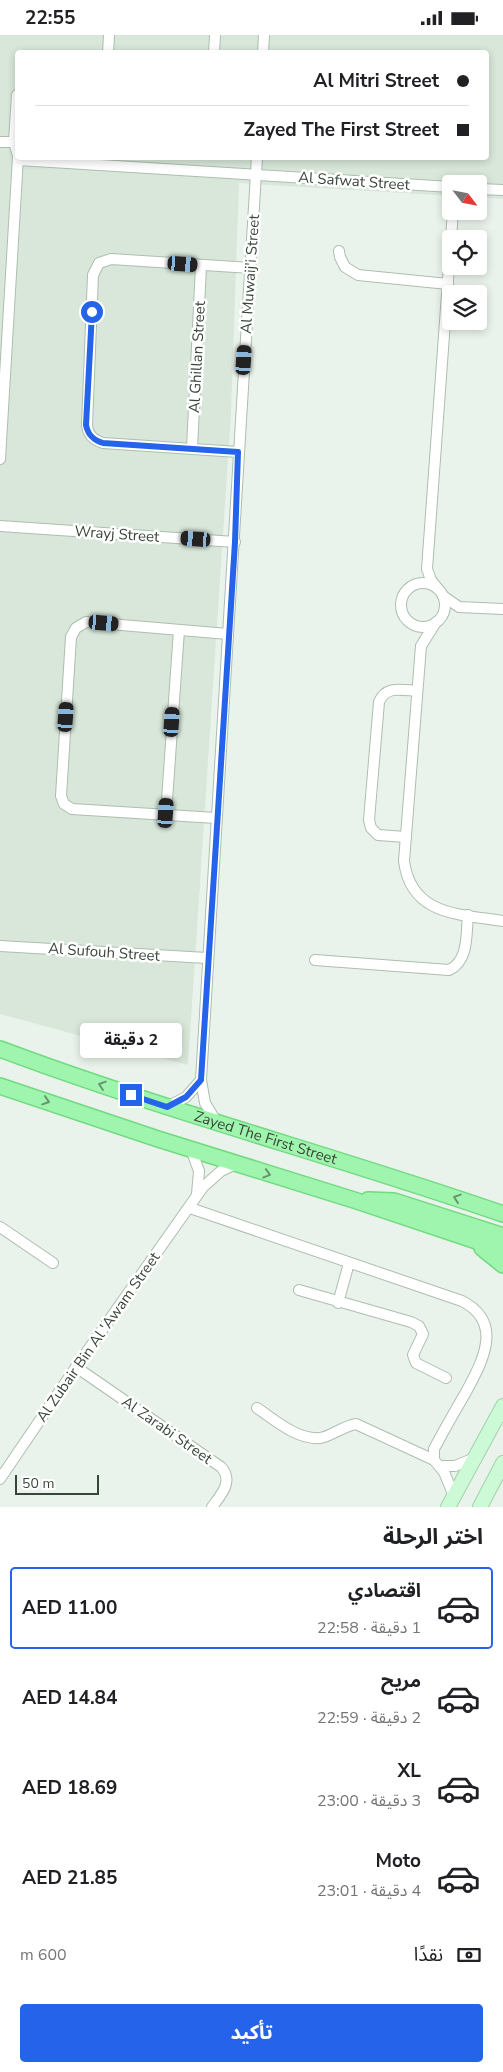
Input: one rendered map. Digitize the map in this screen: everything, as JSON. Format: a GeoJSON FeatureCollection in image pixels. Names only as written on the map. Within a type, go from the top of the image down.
{"type":"FeatureCollection","features":[{"type":"Feature","properties":{"kind":"main road","name":"Zayed The First Street"},"geometry":{"type":"LineString","coordinates":[[0,1049],[167,1107],[503,1214]]}},
{"type":"Feature","properties":{"kind":"main road"},"geometry":{"type":"LineString","coordinates":[[0,1086],[503,1250]]}},
{"type":"Feature","properties":{"kind":"main road"},"geometry":{"type":"LineString","coordinates":[[357,1201],[394,1201],[503,1236]]}},
{"type":"Feature","properties":{"kind":"main road"},"geometry":{"type":"LineString","coordinates":[[469,1238],[503,1265]]}},
{"type":"Feature","properties":{"kind":"main road"},"geometry":{"type":"LineString","coordinates":[[451,1501],[503,1406]]}},
{"type":"Feature","properties":{"kind":"main road"},"geometry":{"type":"LineString","coordinates":[[480,1507],[503,1463]]}},
{"type":"Feature","properties":{"kind":"street"},"geometry":{"type":"LineString","coordinates":[[108,50],[109,35]]}},
{"type":"Feature","properties":{"kind":"street"},"geometry":{"type":"LineString","coordinates":[[214,50],[215,35]]}},
{"type":"Feature","properties":{"kind":"street"},"geometry":{"type":"LineString","coordinates":[[263,50],[264,35]]}},
{"type":"Feature","properties":{"kind":"street"},"geometry":{"type":"LineString","coordinates":[[15,126],[15,146]]}},
{"type":"Feature","properties":{"kind":"street"},"geometry":{"type":"LineString","coordinates":[[0,142],[14,142]]}},
{"type":"Feature","properties":{"kind":"street"},"geometry":{"type":"LineString","coordinates":[[0,459],[18,160]]}},
{"type":"Feature","properties":{"kind":"street","name":"Al Safwat Street"},"geometry":{"type":"LineString","coordinates":[[46,160],[442,186]]}},
{"type":"Feature","properties":{"kind":"street","name":"Al Muwaij'i Street"},"geometry":{"type":"LineString","coordinates":[[217,1123],[205,1103],[201,1080],[207,959],[235,542],[238,452],[258,160]]}},
{"type":"Feature","properties":{"kind":"street"},"geometry":{"type":"LineString","coordinates":[[488,189],[503,190]]}},
{"type":"Feature","properties":{"kind":"street"},"geometry":{"type":"LineString","coordinates":[[339,251],[345,267],[358,275],[448,283]]}},
{"type":"Feature","properties":{"kind":"street"},"geometry":{"type":"LineString","coordinates":[[238,452],[103,443],[93,439],[86,425],[93,275],[99,263],[111,259],[250,268]]}},
{"type":"Feature","properties":{"kind":"street","name":"Al Ghillan Street"},"geometry":{"type":"LineString","coordinates":[[192,448],[201,265]]}},
{"type":"Feature","properties":{"kind":"street"},"geometry":{"type":"LineString","coordinates":[[449,275],[426,569],[431,580],[441,592],[445,608],[421,646],[404,861],[406,874],[420,898],[431,907],[503,921]]}},
{"type":"Feature","properties":{"kind":"street","name":"Wrayj Street"},"geometry":{"type":"LineString","coordinates":[[0,526],[235,542]]}},
{"type":"Feature","properties":{"kind":"street"},"geometry":{"type":"LineString","coordinates":[[421,646],[405,616],[402,603],[407,590],[413,586],[426,569]]}},
{"type":"Feature","properties":{"kind":"street"},"geometry":{"type":"LineString","coordinates":[[413,586],[426,583],[441,592],[459,607]]}},
{"type":"Feature","properties":{"kind":"street"},"geometry":{"type":"LineString","coordinates":[[409,622],[423,627],[459,607],[503,609]]}},
{"type":"Feature","properties":{"kind":"street"},"geometry":{"type":"LineString","coordinates":[[216,818],[166,813],[72,809],[64,804],[61,796],[71,637],[76,628],[86,622],[228,634]]}},
{"type":"Feature","properties":{"kind":"street"},"geometry":{"type":"LineString","coordinates":[[166,813],[179,630]]}},
{"type":"Feature","properties":{"kind":"street"},"geometry":{"type":"LineString","coordinates":[[406,837],[378,835],[370,828],[369,820],[379,702],[384,693],[392,689],[417,691]]}},
{"type":"Feature","properties":{"kind":"street"},"geometry":{"type":"LineString","coordinates":[[315,960],[449,970],[458,965],[464,954],[468,915]]}},
{"type":"Feature","properties":{"kind":"street","name":"Al Sufouh Street"},"geometry":{"type":"LineString","coordinates":[[0,945],[207,959]]}},
{"type":"Feature","properties":{"kind":"street"},"geometry":{"type":"LineString","coordinates":[[167,1107],[186,1097],[201,1080]]}},
{"type":"Feature","properties":{"kind":"street","name":"Al Zubair Bin Al 'Awam Street"},"geometry":{"type":"LineString","coordinates":[[191,1149],[199,1171],[197,1195]]}},
{"type":"Feature","properties":{"kind":"street","name":"Al Zubair Bin Al 'Awam Street"},"geometry":{"type":"LineString","coordinates":[[0,1479],[76,1367],[190,1208],[197,1195],[214,1176],[236,1164]]}},
{"type":"Feature","properties":{"kind":"street"},"geometry":{"type":"LineString","coordinates":[[190,1208],[462,1301],[475,1309],[485,1321],[489,1336],[488,1351],[434,1449],[451,1501]]}},
{"type":"Feature","properties":{"kind":"street"},"geometry":{"type":"LineString","coordinates":[[0,1227],[53,1263]]}},
{"type":"Feature","properties":{"kind":"street"},"geometry":{"type":"LineString","coordinates":[[338,1303],[349,1263]]}},
{"type":"Feature","properties":{"kind":"street"},"geometry":{"type":"LineString","coordinates":[[299,1291],[420,1326],[423,1334],[413,1355],[416,1363],[446,1378]]}},
{"type":"Feature","properties":{"kind":"street","name":"Al Zarabi Street"},"geometry":{"type":"LineString","coordinates":[[76,1367],[221,1467],[226,1474],[226,1483],[212,1507]]}},
{"type":"Feature","properties":{"kind":"street"},"geometry":{"type":"LineString","coordinates":[[257,1408],[297,1434],[306,1437],[321,1438],[344,1426],[356,1424],[437,1463],[462,1464],[475,1458]]}},
{"type":"Feature","properties":{"kind":"shaded area"},"geometry":{"type":"Polygon","coordinates":[[[0,35],[503,35],[503,199],[488,198],[488,175],[442,175],[442,195],[239,183],[231,413],[188,1065],[0,1014],[0,35]]]}},
{"type":"Feature","properties":{"kind":"route"},"geometry":{"type":"LineString","coordinates":[[92,312],[86,425],[93,439],[103,443],[238,452],[235,542],[207,959],[201,1080],[186,1097],[167,1107],[131,1095]]}}]}
